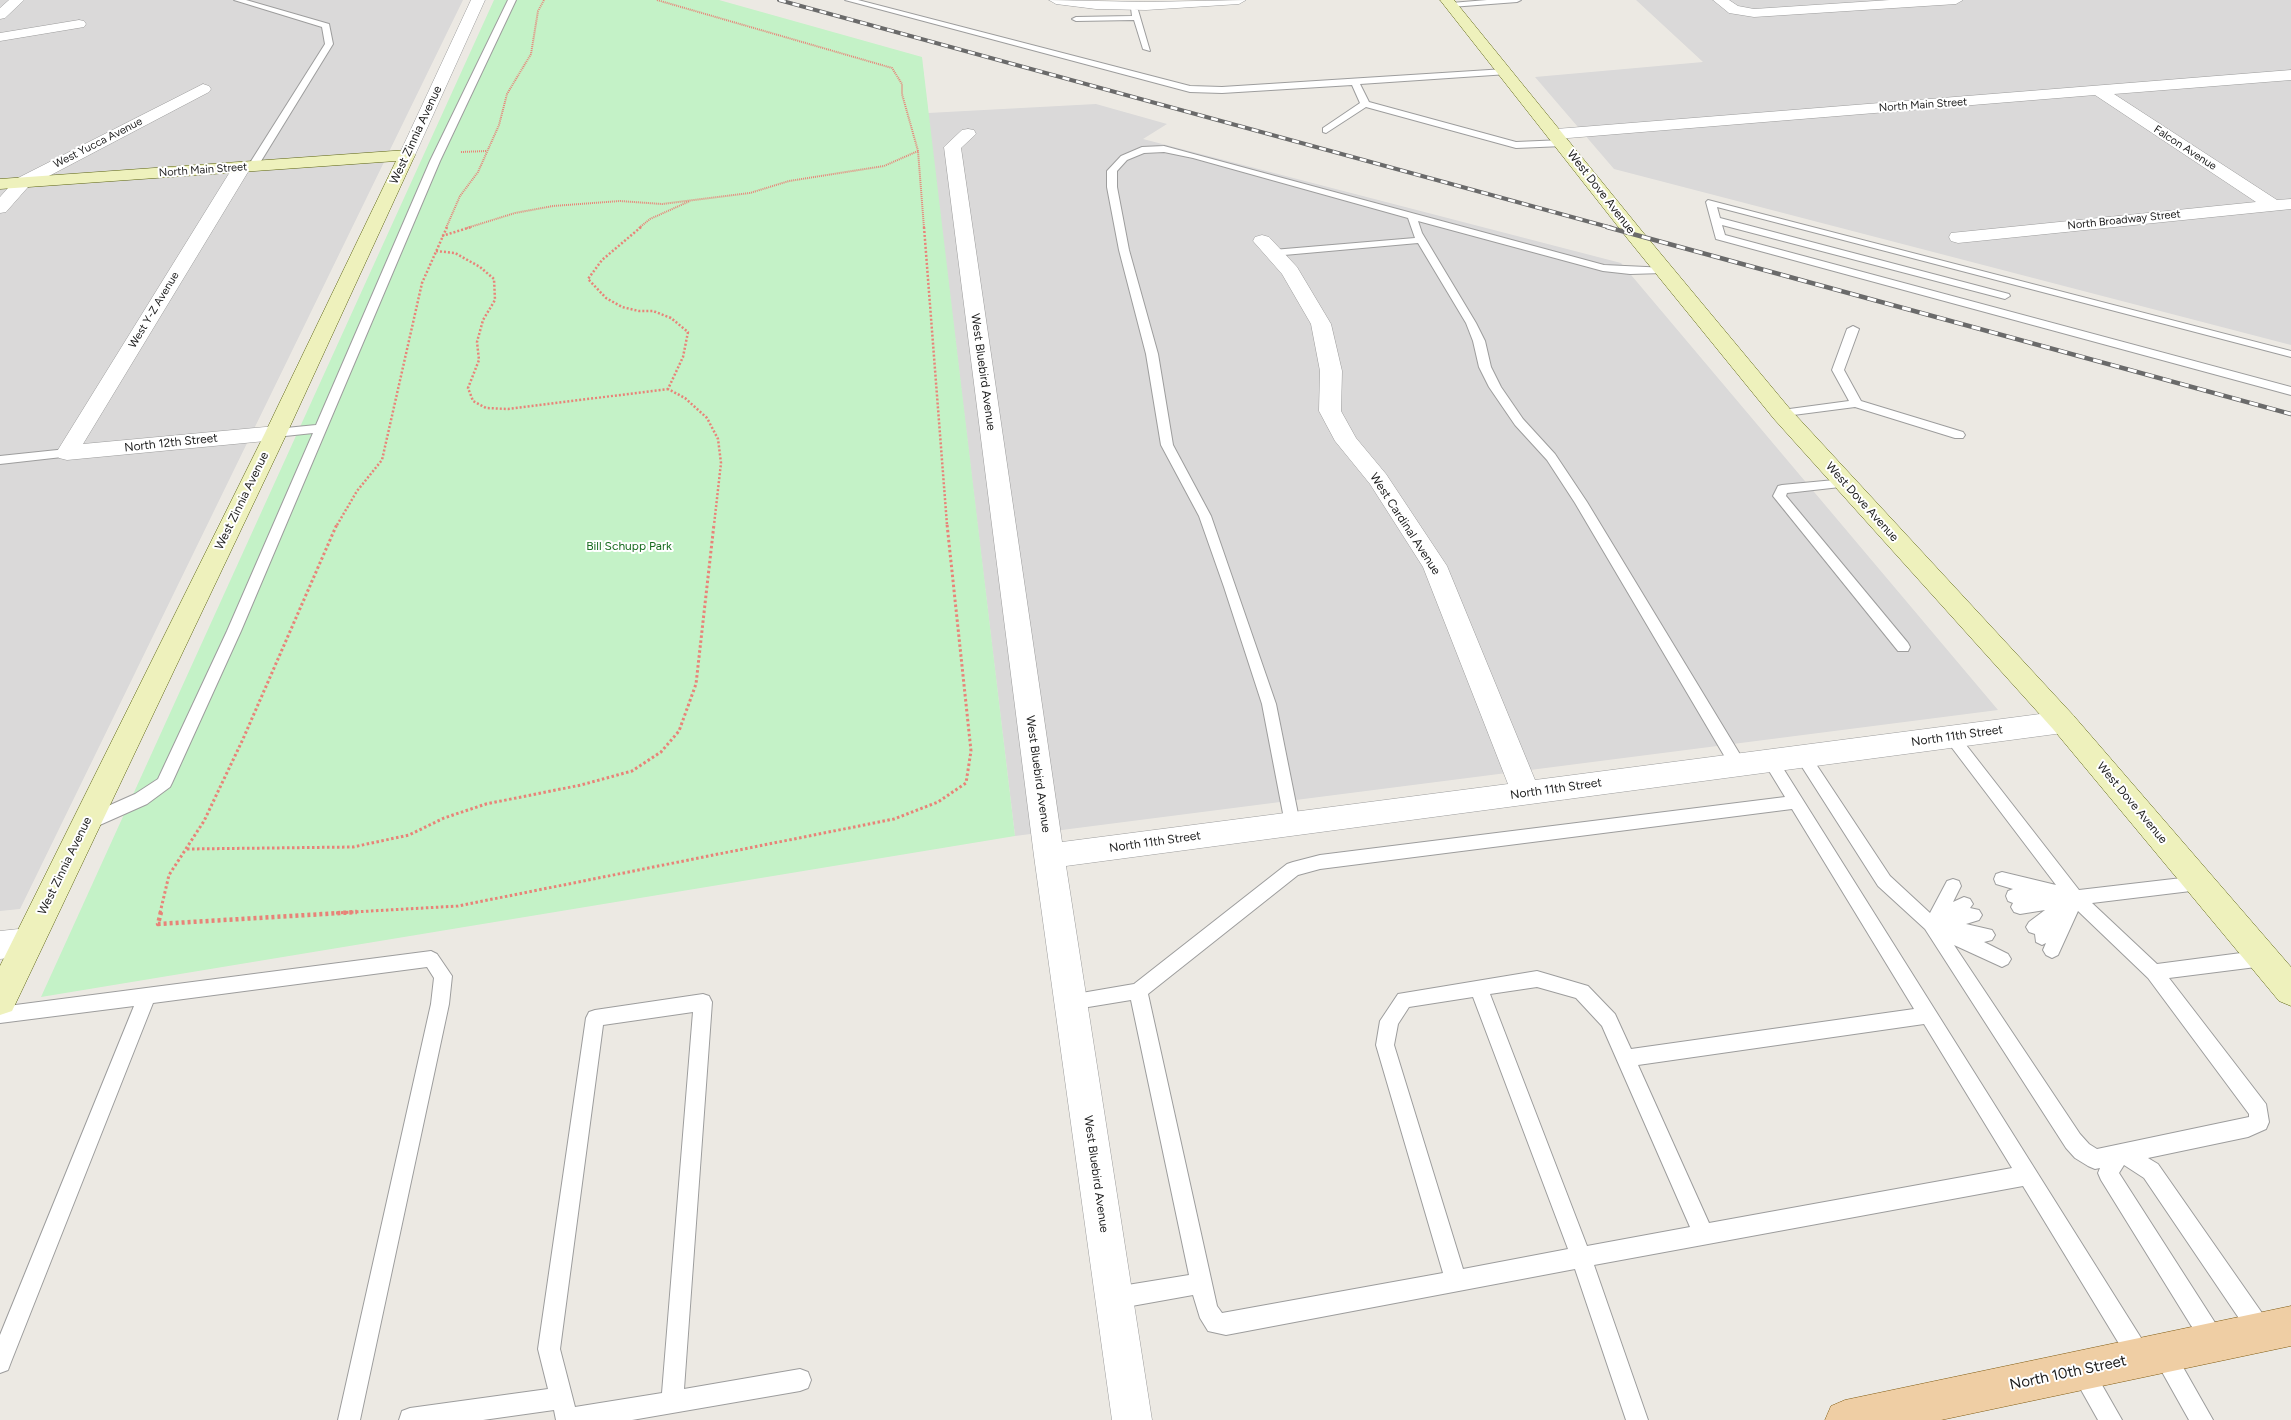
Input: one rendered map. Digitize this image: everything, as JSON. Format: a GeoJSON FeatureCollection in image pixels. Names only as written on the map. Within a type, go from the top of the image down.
{"type":"FeatureCollection","features":[{"type":"Feature","properties":{"kind":"main road","name":"West Dove Avenue"},"geometry":{"type":"LineString","coordinates":[[1449,3],[1663,270],[1782,414],[2063,722],[2291,991]]}},
{"type":"Feature","properties":{"kind":"main road","name":"North Main Street"},"geometry":{"type":"LineString","coordinates":[[0,184],[407,155]]}},
{"type":"Feature","properties":{"kind":"main road","name":"West Zinnia Avenue"},"geometry":{"type":"LineString","coordinates":[[0,1000],[14,944],[86,824],[276,433],[407,155]]}},
{"type":"Feature","properties":{"kind":"main road","name":"North 10th Street"},"geometry":{"type":"LineString","coordinates":[[1845,1420],[1952,1409],[2081,1371],[2276,1329]]}},
{"type":"Feature","properties":{"kind":"street"},"geometry":{"type":"LineString","coordinates":[[0,15],[17,0]]}},
{"type":"Feature","properties":{"kind":"street","name":"West Zinnia Avenue"},"geometry":{"type":"LineString","coordinates":[[407,155],[478,0]]}},
{"type":"Feature","properties":{"kind":"street"},"geometry":{"type":"LineString","coordinates":[[1056,0],[1135,12],[1201,1],[1239,0]]}},
{"type":"Feature","properties":{"kind":"street"},"geometry":{"type":"LineString","coordinates":[[1720,0],[1741,12],[1760,13],[1918,1],[1956,0]]}},
{"type":"Feature","properties":{"kind":"street"},"geometry":{"type":"LineString","coordinates":[[0,37],[79,24]]}},
{"type":"Feature","properties":{"kind":"street","name":"North Main Street"},"geometry":{"type":"LineString","coordinates":[[1559,138],[2291,75]]}},
{"type":"Feature","properties":{"kind":"street","name":"West Yucca Avenue"},"geometry":{"type":"LineString","coordinates":[[0,208],[22,183],[203,89]]}},
{"type":"Feature","properties":{"kind":"street","name":"Falcon Avenue"},"geometry":{"type":"LineString","coordinates":[[2098,91],[2272,205]]}},
{"type":"Feature","properties":{"kind":"street","name":"West Bluebird Avenue"},"geometry":{"type":"LineString","coordinates":[[968,134],[952,147],[1049,856],[1132,1420]]}},
{"type":"Feature","properties":{"kind":"street","name":"West Y-Z Avenue"},"geometry":{"type":"LineString","coordinates":[[67,453],[248,167]]}},
{"type":"Feature","properties":{"kind":"street","name":"North Broadway Street"},"geometry":{"type":"LineString","coordinates":[[1958,237],[2291,204]]}},
{"type":"Feature","properties":{"kind":"street","name":"West Cardinal Avenue"},"geometry":{"type":"LineString","coordinates":[[1267,247],[1290,271],[1321,324],[1331,371],[1330,411],[1346,441],[1378,479],[1436,566],[1526,793]]}},
{"type":"Feature","properties":{"kind":"street","name":"North 12th Street"},"geometry":{"type":"LineString","coordinates":[[67,453],[276,433]]}},
{"type":"Feature","properties":{"kind":"street","name":"North 11th Street"},"geometry":{"type":"LineString","coordinates":[[1049,856],[2063,722]]}},
{"type":"Feature","properties":{"kind":"lane"},"geometry":{"type":"LineString","coordinates":[[238,0],[326,26],[329,44],[248,167]]}},
{"type":"Feature","properties":{"kind":"lane"},"geometry":{"type":"LineString","coordinates":[[86,824],[141,799],[164,783],[238,622],[435,161],[512,0]]}},
{"type":"Feature","properties":{"kind":"lane"},"geometry":{"type":"LineString","coordinates":[[849,0],[1190,89],[1222,90],[1505,72]]}},
{"type":"Feature","properties":{"kind":"lane"},"geometry":{"type":"LineString","coordinates":[[1449,3],[1526,0]]}},
{"type":"Feature","properties":{"kind":"lane"},"geometry":{"type":"LineString","coordinates":[[1076,19],[1135,12],[1147,49]]}},
{"type":"Feature","properties":{"kind":"lane"},"geometry":{"type":"LineString","coordinates":[[1354,82],[1365,104],[1516,145],[1559,138]]}},
{"type":"Feature","properties":{"kind":"lane"},"geometry":{"type":"LineString","coordinates":[[1326,130],[1365,104]]}},
{"type":"Feature","properties":{"kind":"lane"},"geometry":{"type":"LineString","coordinates":[[1292,824],[1269,704],[1231,588],[1205,516],[1167,445],[1152,354],[1124,250],[1112,188],[1112,171],[1124,158],[1142,150],[1164,149],[1603,268],[1630,271],[1663,270]]}},
{"type":"Feature","properties":{"kind":"lane"},"geometry":{"type":"LineString","coordinates":[[2291,354],[1711,202],[1720,237],[2291,391]]}},
{"type":"Feature","properties":{"kind":"lane"},"geometry":{"type":"LineString","coordinates":[[1412,216],[1414,225],[1422,240],[1471,323],[1479,341],[1485,367],[1495,387],[1519,422],[1551,457],[1581,502],[1738,765]]}},
{"type":"Feature","properties":{"kind":"lane"},"geometry":{"type":"LineString","coordinates":[[1716,220],[2005,296]]}},
{"type":"Feature","properties":{"kind":"lane"},"geometry":{"type":"LineString","coordinates":[[1267,247],[1422,240]]}},
{"type":"Feature","properties":{"kind":"lane"},"geometry":{"type":"LineString","coordinates":[[2000,312],[2010,281]]}},
{"type":"Feature","properties":{"kind":"lane"},"geometry":{"type":"LineString","coordinates":[[1853,329],[1838,370],[1856,402]]}},
{"type":"Feature","properties":{"kind":"lane"},"geometry":{"type":"LineString","coordinates":[[1782,414],[1856,402],[1959,434]]}},
{"type":"Feature","properties":{"kind":"lane"},"geometry":{"type":"LineString","coordinates":[[276,433],[321,428]]}},
{"type":"Feature","properties":{"kind":"lane"},"geometry":{"type":"LineString","coordinates":[[0,460],[67,453]]}},
{"type":"Feature","properties":{"kind":"lane"},"geometry":{"type":"LineString","coordinates":[[1844,483],[1782,489],[1779,496],[1903,647]]}},
{"type":"Feature","properties":{"kind":"lane"},"geometry":{"type":"LineString","coordinates":[[1803,756],[1884,881],[1932,926],[2073,1141],[2082,1151],[2096,1159],[2121,1152],[2248,1128],[2259,1122],[2259,1111],[2154,972],[2075,898],[1952,736]]}},
{"type":"Feature","properties":{"kind":"lane"},"geometry":{"type":"LineString","coordinates":[[1770,761],[2027,1175],[2152,1356],[2202,1420]]}},
{"type":"Feature","properties":{"kind":"lane"},"geometry":{"type":"LineString","coordinates":[[1070,1002],[1138,991],[1293,869],[1320,862],[1796,802]]}},
{"type":"Feature","properties":{"kind":"lane"},"geometry":{"type":"LineString","coordinates":[[2025,912],[2075,898],[2199,883]]}},
{"type":"Feature","properties":{"kind":"lane"},"geometry":{"type":"LineString","coordinates":[[2025,912],[2075,898]]}},
{"type":"Feature","properties":{"kind":"lane"},"geometry":{"type":"LineString","coordinates":[[2025,912],[2075,898]]}},
{"type":"Feature","properties":{"kind":"lane"},"geometry":{"type":"LineString","coordinates":[[2025,912],[2075,898]]}},
{"type":"Feature","properties":{"kind":"lane"},"geometry":{"type":"LineString","coordinates":[[1932,926],[1976,921]]}},
{"type":"Feature","properties":{"kind":"lane"},"geometry":{"type":"LineString","coordinates":[[1932,926],[1976,921]]}},
{"type":"Feature","properties":{"kind":"lane"},"geometry":{"type":"LineString","coordinates":[[1932,926],[1976,921]]}},
{"type":"Feature","properties":{"kind":"lane"},"geometry":{"type":"LineString","coordinates":[[1932,926],[1976,921]]}},
{"type":"Feature","properties":{"kind":"lane"},"geometry":{"type":"LineString","coordinates":[[2154,972],[2264,958]]}},
{"type":"Feature","properties":{"kind":"lane"},"geometry":{"type":"LineString","coordinates":[[0,1015],[146,998],[431,959],[443,976],[440,1004],[349,1420]]}},
{"type":"Feature","properties":{"kind":"lane"},"geometry":{"type":"LineString","coordinates":[[1456,1280],[1385,1045],[1389,1021],[1404,1000],[1537,979],[1582,992],[1609,1020],[1703,1234]]}},
{"type":"Feature","properties":{"kind":"lane"},"geometry":{"type":"LineString","coordinates":[[1479,989],[1581,1257],[1637,1420]]}},
{"type":"Feature","properties":{"kind":"lane"},"geometry":{"type":"LineString","coordinates":[[1138,991],[1207,1311],[1216,1323],[1226,1324],[2027,1175]]}},
{"type":"Feature","properties":{"kind":"lane"},"geometry":{"type":"LineString","coordinates":[[0,1362],[146,998]]}},
{"type":"Feature","properties":{"kind":"lane"},"geometry":{"type":"LineString","coordinates":[[565,1412],[549,1349],[595,1018],[703,1002],[672,1401]]}},
{"type":"Feature","properties":{"kind":"lane"},"geometry":{"type":"LineString","coordinates":[[1626,1058],[1928,1015]]}},
{"type":"Feature","properties":{"kind":"lane"},"geometry":{"type":"LineString","coordinates":[[2121,1152],[2151,1171],[2276,1329]]}},
{"type":"Feature","properties":{"kind":"lane"},"geometry":{"type":"LineString","coordinates":[[2121,1152],[2108,1173],[2214,1342]]}},
{"type":"Feature","properties":{"kind":"lane"},"geometry":{"type":"LineString","coordinates":[[1114,1298],[1202,1283]]}},
{"type":"Feature","properties":{"kind":"lane"},"geometry":{"type":"LineString","coordinates":[[2081,1371],[2110,1420]]}},
{"type":"Feature","properties":{"kind":"lane"},"geometry":{"type":"LineString","coordinates":[[410,1419],[565,1412],[672,1401],[800,1380]]}},
{"type":"Feature","properties":{"kind":"path"},"geometry":{"type":"LineString","coordinates":[[544,0],[538,11],[531,54],[507,94],[499,125],[478,172],[460,196],[422,284],[382,460],[358,491],[335,528],[322,562],[243,740],[204,821],[169,875],[158,924],[458,906],[894,819],[938,802],[966,783],[971,751],[941,463],[918,151],[902,94],[902,84],[892,68],[657,0]]}},
{"type":"Feature","properties":{"kind":"path"},"geometry":{"type":"LineString","coordinates":[[442,236],[515,213],[553,206],[620,200],[662,204],[750,193],[788,181],[884,166],[918,151]]}},
{"type":"Feature","properties":{"kind":"path"},"geometry":{"type":"LineString","coordinates":[[668,389],[683,357],[688,332],[670,318],[653,311],[639,311],[622,307],[606,298],[588,279],[602,260],[650,219],[690,201]]}},
{"type":"Feature","properties":{"kind":"path"},"geometry":{"type":"LineString","coordinates":[[186,850],[354,847],[409,835],[444,818],[486,804],[581,785],[632,771],[661,752],[678,731],[696,684],[721,463],[718,439],[707,418],[685,398],[668,389],[601,399],[577,399],[508,409],[486,408],[473,401],[468,388],[479,360],[478,342],[483,320],[495,300],[494,279],[480,267],[468,262],[455,253],[436,251]]}},
{"type":"Feature","properties":{"kind":"shaded area"},"geometry":{"type":"Polygon","coordinates":[[[0,0],[463,0],[20,909],[0,911],[0,0]]]}},
{"type":"Feature","properties":{"kind":"shaded area"},"geometry":{"type":"Polygon","coordinates":[[[1636,0],[2291,0],[2291,345],[1614,169],[1535,77],[1703,62],[1636,0]]]}},
{"type":"Feature","properties":{"kind":"shaded area"},"geometry":{"type":"Polygon","coordinates":[[[1096,104],[1167,124],[1143,139],[1621,263],[1998,710],[1015,836],[928,113],[1096,104]]]}},
{"type":"Feature","properties":{"kind":"green space","name":"Bill Schupp Park"},"geometry":{"type":"Polygon","coordinates":[[[494,0],[719,0],[922,57],[1015,836],[41,997],[494,0]]]}},
{"type":"Feature","properties":{"kind":"railway"},"geometry":{"type":"LineString","coordinates":[[779,0],[1612,228]]}},
{"type":"Feature","properties":{"kind":"railway"},"geometry":{"type":"LineString","coordinates":[[1607,227],[2291,414]]}}]}
